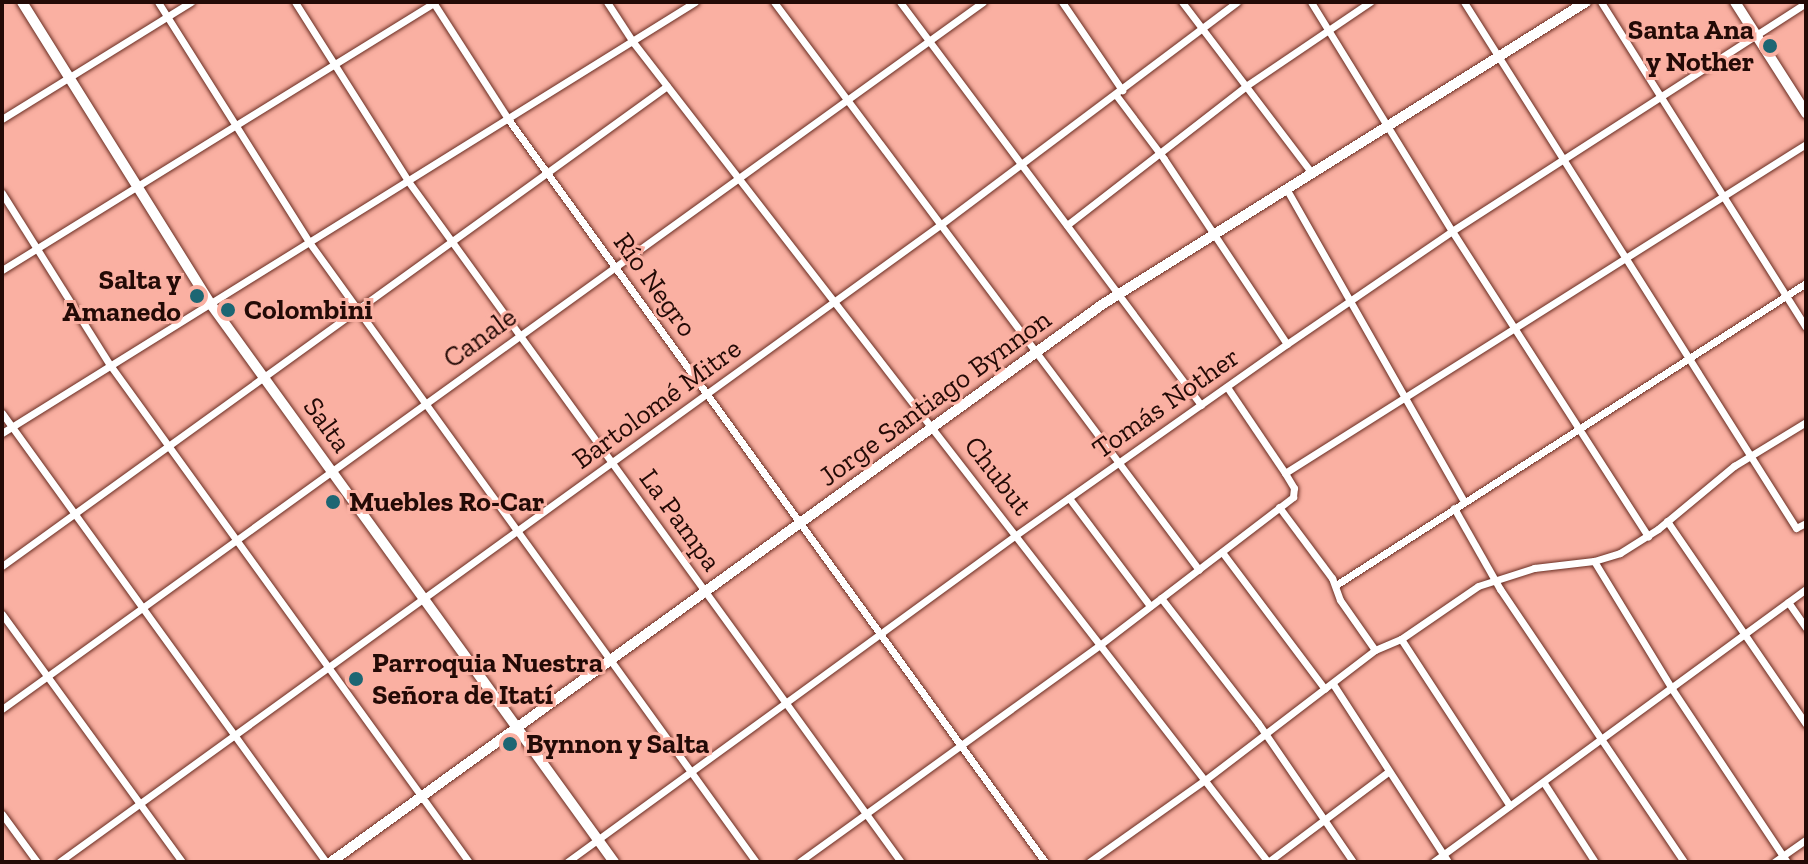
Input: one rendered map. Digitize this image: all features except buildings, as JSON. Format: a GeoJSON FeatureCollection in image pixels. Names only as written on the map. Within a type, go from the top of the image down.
{"type":"FeatureCollection","features":[{"type":"Feature","properties":{"kind":"street","name":"Salta"},"geometry":{"type":"LineString","coordinates":[[22,2],[210,303],[614,862]]}},
{"type":"Feature","properties":{"kind":"street"},"geometry":{"type":"LineString","coordinates":[[158,2],[309,242],[756,862]]}},
{"type":"Feature","properties":{"kind":"street"},"geometry":{"type":"LineString","coordinates":[[2,119],[191,2]]}},
{"type":"Feature","properties":{"kind":"street","name":"La Pampa"},"geometry":{"type":"LineString","coordinates":[[295,2],[408,181],[901,862]]}},
{"type":"Feature","properties":{"kind":"street"},"geometry":{"type":"LineString","coordinates":[[2,270],[434,2]]}},
{"type":"Feature","properties":{"kind":"street","name":"Río Negro"},"geometry":{"type":"LineString","coordinates":[[434,2],[508,119],[1045,862]]}},
{"type":"Feature","properties":{"kind":"street","name":"Chubut"},"geometry":{"type":"LineString","coordinates":[[607,2],[633,42],[1268,862]]}},
{"type":"Feature","properties":{"kind":"street"},"geometry":{"type":"LineString","coordinates":[[2,433],[695,2]]}},
{"type":"Feature","properties":{"kind":"street"},"geometry":{"type":"LineString","coordinates":[[774,2],[1199,570]]}},
{"type":"Feature","properties":{"kind":"street"},"geometry":{"type":"LineString","coordinates":[[900,2],[1201,405]]}},
{"type":"Feature","properties":{"kind":"street","name":"Canale"},"geometry":{"type":"LineString","coordinates":[[2,709],[844,99],[983,2]]}},
{"type":"Feature","properties":{"kind":"street"},"geometry":{"type":"LineString","coordinates":[[1062,2],[1287,344]]}},
{"type":"Feature","properties":{"kind":"street"},"geometry":{"type":"LineString","coordinates":[[1182,2],[1312,173]]}},
{"type":"Feature","properties":{"kind":"street","name":"Bartolomé Mitre"},"geometry":{"type":"LineString","coordinates":[[59,862],[835,302],[1237,2]]}},
{"type":"Feature","properties":{"kind":"street"},"geometry":{"type":"LineString","coordinates":[[1311,2],[1513,328],[1648,536]]}},
{"type":"Feature","properties":{"kind":"street"},"geometry":{"type":"LineString","coordinates":[[1067,225],[1246,86],[1370,2]]}},
{"type":"Feature","properties":{"kind":"street"},"geometry":{"type":"LineString","coordinates":[[1464,2],[1796,528],[1806,523]]}},
{"type":"Feature","properties":{"kind":"street","name":"Jorge Santiago Bynnon"},"geometry":{"type":"LineString","coordinates":[[329,862],[801,526],[1119,294],[1586,2]]}},
{"type":"Feature","properties":{"kind":"street"},"geometry":{"type":"LineString","coordinates":[[1601,2],[1806,327]]}},
{"type":"Feature","properties":{"kind":"street"},"geometry":{"type":"LineString","coordinates":[[1735,2],[1806,113]]}},
{"type":"Feature","properties":{"kind":"street","name":"Tomás Nother"},"geometry":{"type":"LineString","coordinates":[[567,862],[1016,535],[1287,344],[1563,158],[1806,3]]}},
{"type":"Feature","properties":{"kind":"street"},"geometry":{"type":"LineString","coordinates":[[2,566],[667,86]]}},
{"type":"Feature","properties":{"kind":"street"},"geometry":{"type":"LineString","coordinates":[[1285,473],[1806,144]]}},
{"type":"Feature","properties":{"kind":"street"},"geometry":{"type":"LineString","coordinates":[[1287,190],[1463,500]]}},
{"type":"Feature","properties":{"kind":"street"},"geometry":{"type":"LineString","coordinates":[[2,193],[110,365],[469,862]]}},
{"type":"Feature","properties":{"kind":"street"},"geometry":{"type":"LineString","coordinates":[[1336,585],[1463,500],[1806,283]]}},
{"type":"Feature","properties":{"kind":"street"},"geometry":{"type":"LineString","coordinates":[[799,862],[1101,644],[1295,492],[1227,387]]}},
{"type":"Feature","properties":{"kind":"street"},"geometry":{"type":"LineString","coordinates":[[2,413],[141,608],[329,862]]}},
{"type":"Feature","properties":{"kind":"street"},"geometry":{"type":"LineString","coordinates":[[1089,862],[1205,780],[1375,650],[1401,639],[1496,578],[1534,568],[1594,561],[1620,553],[1648,536],[1713,481],[1751,454],[1806,422]]}},
{"type":"Feature","properties":{"kind":"street"},"geometry":{"type":"LineString","coordinates":[[1069,498],[1150,606]]}},
{"type":"Feature","properties":{"kind":"street"},"geometry":{"type":"LineString","coordinates":[[1279,507],[1336,585],[1340,600],[1375,650]]}},
{"type":"Feature","properties":{"kind":"street"},"geometry":{"type":"LineString","coordinates":[[1454,508],[1496,578],[1684,862]]}},
{"type":"Feature","properties":{"kind":"street"},"geometry":{"type":"LineString","coordinates":[[1667,521],[1806,724]]}},
{"type":"Feature","properties":{"kind":"street"},"geometry":{"type":"LineString","coordinates":[[1222,552],[1329,687],[1389,771],[1445,858]]}},
{"type":"Feature","properties":{"kind":"street"},"geometry":{"type":"LineString","coordinates":[[1594,561],[1672,689],[1785,859]]}},
{"type":"Feature","properties":{"kind":"street"},"geometry":{"type":"LineString","coordinates":[[1433,862],[1445,858],[1510,806],[1806,589]]}},
{"type":"Feature","properties":{"kind":"street"},"geometry":{"type":"LineString","coordinates":[[1161,598],[1265,733],[1353,862]]}},
{"type":"Feature","properties":{"kind":"street"},"geometry":{"type":"LineString","coordinates":[[1788,602],[1806,628]]}},
{"type":"Feature","properties":{"kind":"street"},"geometry":{"type":"LineString","coordinates":[[2,614],[182,862]]}},
{"type":"Feature","properties":{"kind":"street"},"geometry":{"type":"LineString","coordinates":[[1401,639],[1510,806]]}},
{"type":"Feature","properties":{"kind":"street"},"geometry":{"type":"LineString","coordinates":[[1268,862],[1389,771]]}},
{"type":"Feature","properties":{"kind":"street"},"geometry":{"type":"LineString","coordinates":[[1544,783],[1595,862]]}},
{"type":"Feature","properties":{"kind":"street"},"geometry":{"type":"LineString","coordinates":[[2,814],[37,862]]}},
{"type":"Feature","properties":{"kind":"street"},"geometry":{"type":"LineString","coordinates":[[1774,862],[1785,859],[1806,840]]}},
{"type":"Feature","properties":{"kind":"place","name":"Santa Ana y Nother"},"geometry":{"type":"Point","coordinates":[1770,46]}},
{"type":"Feature","properties":{"kind":"place","name":"Salta y Amanedo"},"geometry":{"type":"Point","coordinates":[197,296]}},
{"type":"Feature","properties":{"kind":"place","name":"Colombini"},"geometry":{"type":"Point","coordinates":[228,310]}},
{"type":"Feature","properties":{"kind":"place","name":"Muebles Ro-Car"},"geometry":{"type":"Point","coordinates":[333,502]}},
{"type":"Feature","properties":{"kind":"place","name":"Parroquia Nuestra Señora de Itatí"},"geometry":{"type":"Point","coordinates":[356,679]}},
{"type":"Feature","properties":{"kind":"place","name":"Bynnon y Salta"},"geometry":{"type":"Point","coordinates":[510,744]}}]}
